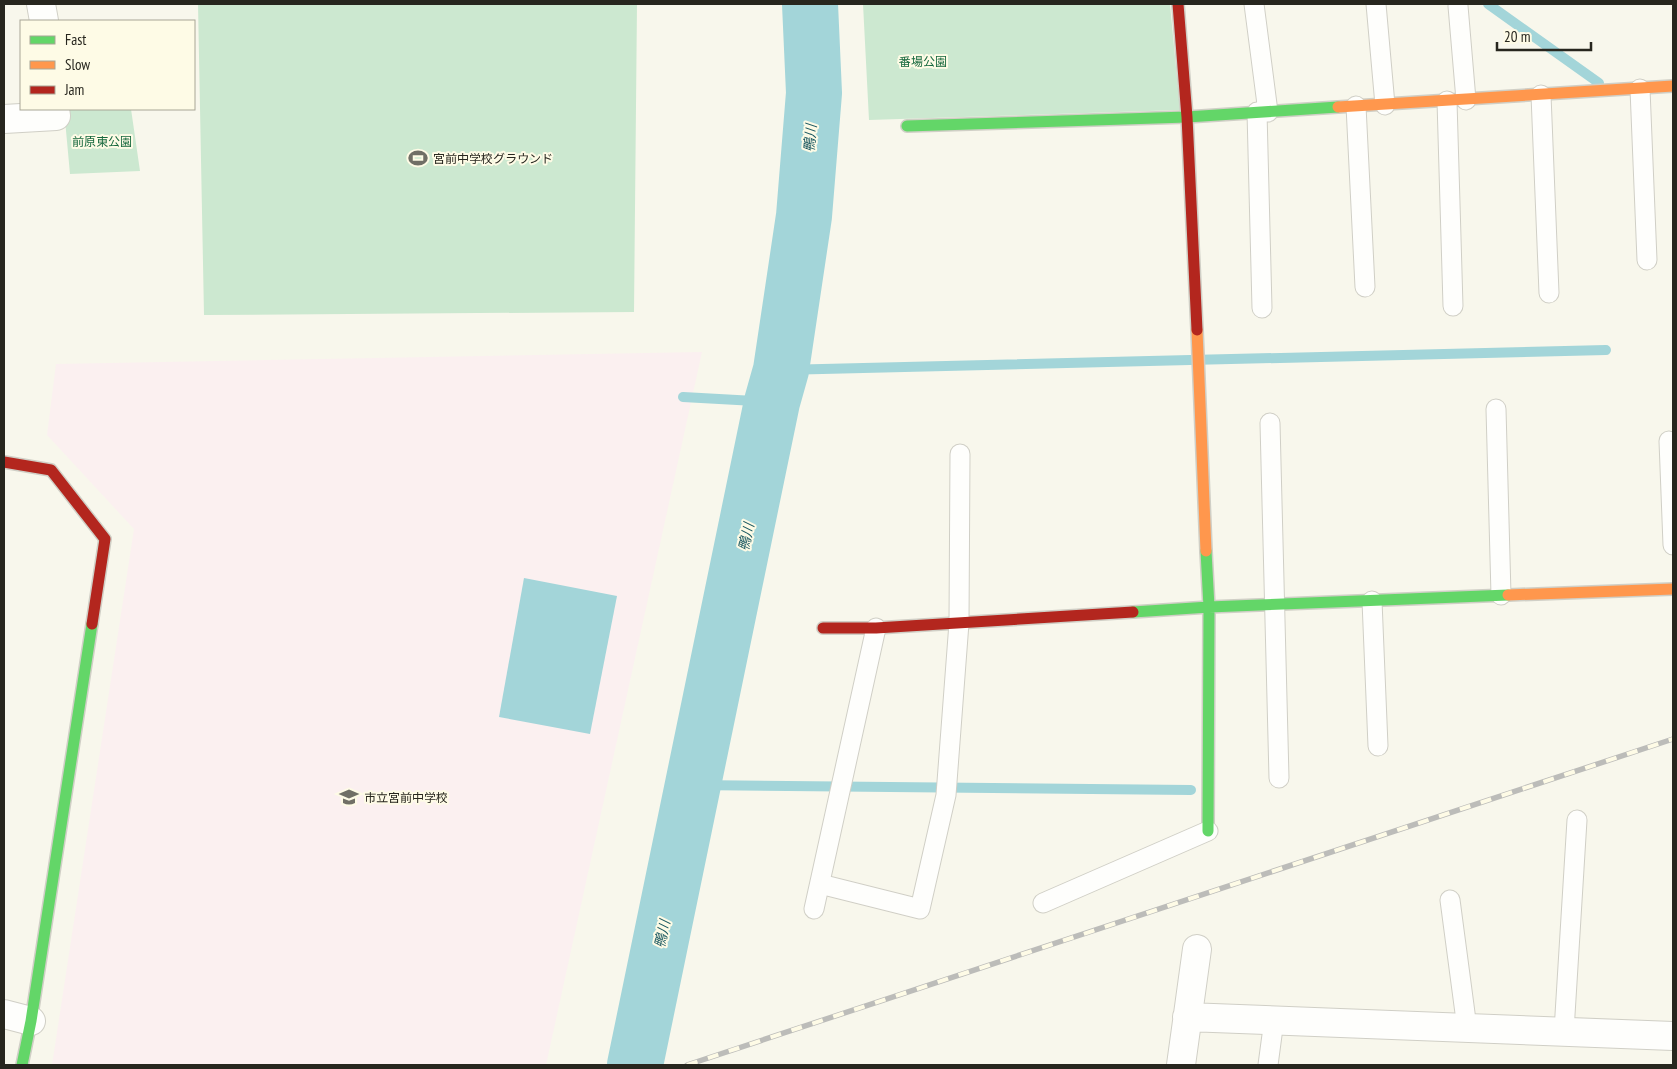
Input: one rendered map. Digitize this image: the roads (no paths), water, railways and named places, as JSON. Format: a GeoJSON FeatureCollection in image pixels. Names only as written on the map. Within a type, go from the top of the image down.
{"type":"FeatureCollection","features":[{"type":"Feature","properties":{"kind":"street"},"geometry":{"type":"LineString","coordinates":[[41,4],[44,20]]}},
{"type":"Feature","properties":{"kind":"street"},"geometry":{"type":"LineString","coordinates":[[1178,4],[1187,116],[1197,370],[1210,607],[1208,832]]}},
{"type":"Feature","properties":{"kind":"street"},"geometry":{"type":"LineString","coordinates":[[906,126],[1187,116],[1673,86]]}},
{"type":"Feature","properties":{"kind":"street"},"geometry":{"type":"LineString","coordinates":[[4,118],[56,116],[55,110]]}},
{"type":"Feature","properties":{"kind":"street"},"geometry":{"type":"LineString","coordinates":[[4,462],[51,470],[105,539],[31,1020],[22,1065]]}},
{"type":"Feature","properties":{"kind":"street"},"geometry":{"type":"LineString","coordinates":[[823,628],[876,628],[1275,604],[1673,589]]}},
{"type":"Feature","properties":{"kind":"street"},"geometry":{"type":"LineString","coordinates":[[1181,1065],[1196,950]]}},
{"type":"Feature","properties":{"kind":"street"},"geometry":{"type":"LineString","coordinates":[[4,1014],[31,1020]]}},
{"type":"Feature","properties":{"kind":"street"},"geometry":{"type":"LineString","coordinates":[[1187,1017],[1673,1036]]}},
{"type":"Feature","properties":{"kind":"lane"},"geometry":{"type":"LineString","coordinates":[[1254,4],[1262,112],[1262,308]]}},
{"type":"Feature","properties":{"kind":"lane"},"geometry":{"type":"LineString","coordinates":[[1376,4],[1385,104]]}},
{"type":"Feature","properties":{"kind":"lane"},"geometry":{"type":"LineString","coordinates":[[1458,6],[1466,100]]}},
{"type":"Feature","properties":{"kind":"lane"},"geometry":{"type":"LineString","coordinates":[[1640,88],[1647,260]]}},
{"type":"Feature","properties":{"kind":"lane"},"geometry":{"type":"LineString","coordinates":[[1541,95],[1549,293]]}},
{"type":"Feature","properties":{"kind":"lane"},"geometry":{"type":"LineString","coordinates":[[1447,100],[1453,306]]}},
{"type":"Feature","properties":{"kind":"lane"},"geometry":{"type":"LineString","coordinates":[[1356,106],[1364,287]]}},
{"type":"Feature","properties":{"kind":"lane"},"geometry":{"type":"LineString","coordinates":[[1496,409],[1501,596]]}},
{"type":"Feature","properties":{"kind":"lane"},"geometry":{"type":"LineString","coordinates":[[1270,423],[1279,778]]}},
{"type":"Feature","properties":{"kind":"lane"},"geometry":{"type":"LineString","coordinates":[[1669,441],[1673,545]]}},
{"type":"Feature","properties":{"kind":"lane"},"geometry":{"type":"LineString","coordinates":[[820,884],[920,909],[946,795],[959,623],[960,454]]}},
{"type":"Feature","properties":{"kind":"lane"},"geometry":{"type":"LineString","coordinates":[[1372,601],[1378,746]]}},
{"type":"Feature","properties":{"kind":"lane"},"geometry":{"type":"LineString","coordinates":[[814,909],[876,628]]}},
{"type":"Feature","properties":{"kind":"lane"},"geometry":{"type":"LineString","coordinates":[[1564,1032],[1577,820]]}},
{"type":"Feature","properties":{"kind":"lane"},"geometry":{"type":"LineString","coordinates":[[1043,903],[1208,832]]}},
{"type":"Feature","properties":{"kind":"lane"},"geometry":{"type":"LineString","coordinates":[[1450,900],[1467,1028]]}},
{"type":"Feature","properties":{"kind":"lane"},"geometry":{"type":"LineString","coordinates":[[1268,1065],[1274,1020]]}},
{"type":"Feature","properties":{"kind":"water"},"geometry":{"type":"Polygon","coordinates":[[[524,578],[617,596],[590,734],[499,717],[524,578]]]}},
{"type":"Feature","properties":{"kind":"waterway","name":"鴨川"},"geometry":{"type":"LineString","coordinates":[[635,1065],[772,402],[781,370],[804,216],[814,93],[810,4]]}},
{"type":"Feature","properties":{"kind":"waterway"},"geometry":{"type":"LineString","coordinates":[[1488,4],[1599,83]]}},
{"type":"Feature","properties":{"kind":"waterway"},"geometry":{"type":"LineString","coordinates":[[781,370],[1606,350]]}},
{"type":"Feature","properties":{"kind":"waterway"},"geometry":{"type":"LineString","coordinates":[[683,397],[772,402]]}},
{"type":"Feature","properties":{"kind":"waterway"},"geometry":{"type":"LineString","coordinates":[[691,785],[1191,790]]}},
{"type":"Feature","properties":{"kind":"railway"},"geometry":{"type":"LineString","coordinates":[[687,1065],[1673,739]]}},
{"type":"Feature","properties":{"kind":"place","name":"宮前中学校グラウンド"},"geometry":{"type":"Point","coordinates":[418,158]}},
{"type":"Feature","properties":{"kind":"place","name":"市立宮前中学校"},"geometry":{"type":"Point","coordinates":[349,797]}},
{"type":"Feature","properties":{"kind":"park label","name":"番場公園"},"geometry":{"type":"Point","coordinates":[923,61]}},
{"type":"Feature","properties":{"kind":"park label","name":"前原東公園"},"geometry":{"type":"Point","coordinates":[102,141]}}]}
